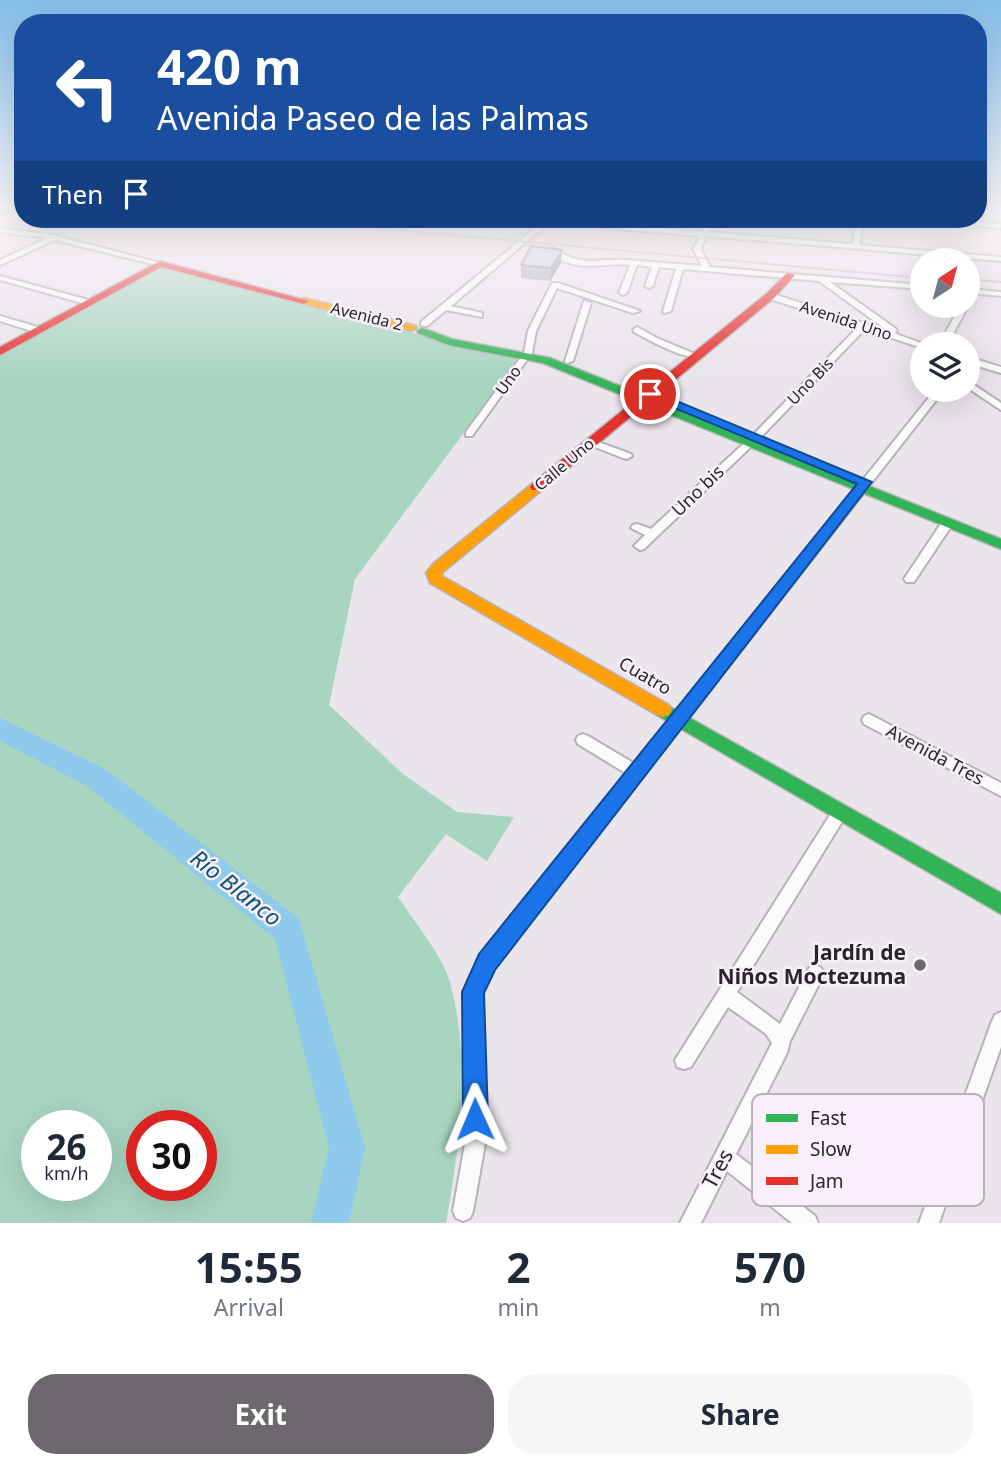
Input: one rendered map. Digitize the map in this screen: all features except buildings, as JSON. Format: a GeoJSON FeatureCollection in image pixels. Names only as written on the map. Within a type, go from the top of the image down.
{"type":"FeatureCollection","features":[{"type":"Feature","properties":{"kind":"street"},"geometry":{"type":"LineString","coordinates":[[0,352],[158,265]]}},
{"type":"Feature","properties":{"kind":"street","name":"Avenida 2"},"geometry":{"type":"LineString","coordinates":[[164,265],[421,327],[482,348],[528,351]]}},
{"type":"Feature","properties":{"kind":"street"},"geometry":{"type":"LineString","coordinates":[[421,327],[496,265]]}},
{"type":"Feature","properties":{"kind":"street"},"geometry":{"type":"LineString","coordinates":[[587,265],[606,265]]}},
{"type":"Feature","properties":{"kind":"street"},"geometry":{"type":"LineString","coordinates":[[623,293],[633,265]]}},
{"type":"Feature","properties":{"kind":"street"},"geometry":{"type":"LineString","coordinates":[[649,286],[656,265]]}},
{"type":"Feature","properties":{"kind":"street"},"geometry":{"type":"LineString","coordinates":[[657,265],[910,286]]}},
{"type":"Feature","properties":{"kind":"street"},"geometry":{"type":"LineString","coordinates":[[705,269],[706,265]]}},
{"type":"Feature","properties":{"kind":"street"},"geometry":{"type":"LineString","coordinates":[[667,311],[680,267]]}},
{"type":"Feature","properties":{"kind":"street","name":"Calle Uno"},"geometry":{"type":"LineString","coordinates":[[434,573],[770,296],[790,275]]}},
{"type":"Feature","properties":{"kind":"street"},"geometry":{"type":"LineString","coordinates":[[0,278],[89,303]]}},
{"type":"Feature","properties":{"kind":"street"},"geometry":{"type":"LineString","coordinates":[[820,278],[910,343]]}},
{"type":"Feature","properties":{"kind":"street","name":"Uno"},"geometry":{"type":"LineString","coordinates":[[469,433],[528,351],[532,331],[555,285],[636,311]]}},
{"type":"Feature","properties":{"kind":"street"},"geometry":{"type":"LineString","coordinates":[[980,292],[1001,294]]}},
{"type":"Feature","properties":{"kind":"street","name":"Avenida Uno"},"geometry":{"type":"LineString","coordinates":[[770,296],[910,341]]}},
{"type":"Feature","properties":{"kind":"street"},"geometry":{"type":"LineString","coordinates":[[569,361],[587,303]]}},
{"type":"Feature","properties":{"kind":"street"},"geometry":{"type":"LineString","coordinates":[[445,307],[479,315]]}},
{"type":"Feature","properties":{"kind":"street"},"geometry":{"type":"LineString","coordinates":[[0,318],[38,330]]}},
{"type":"Feature","properties":{"kind":"street","name":"Uno Bis"},"geometry":{"type":"LineString","coordinates":[[754,438],[864,326]]}},
{"type":"Feature","properties":{"kind":"street"},"geometry":{"type":"LineString","coordinates":[[637,330],[656,341],[696,355]]}},
{"type":"Feature","properties":{"kind":"street"},"geometry":{"type":"LineString","coordinates":[[528,351],[533,347],[647,396]]}},
{"type":"Feature","properties":{"kind":"street"},"geometry":{"type":"LineString","coordinates":[[528,351],[754,438],[1001,544]]}},
{"type":"Feature","properties":{"kind":"street"},"geometry":{"type":"LineString","coordinates":[[980,364],[1001,370]]}},
{"type":"Feature","properties":{"kind":"street"},"geometry":{"type":"LineString","coordinates":[[980,392],[1001,407]]}},
{"type":"Feature","properties":{"kind":"street"},"geometry":{"type":"LineString","coordinates":[[463,1210],[475,1144],[473,992],[487,962],[930,402]]}},
{"type":"Feature","properties":{"kind":"street","name":"Uno bis"},"geometry":{"type":"LineString","coordinates":[[640,546],[754,438]]}},
{"type":"Feature","properties":{"kind":"street"},"geometry":{"type":"LineString","coordinates":[[590,442],[627,456]]}},
{"type":"Feature","properties":{"kind":"street"},"geometry":{"type":"LineString","coordinates":[[864,485],[1001,537]]}},
{"type":"Feature","properties":{"kind":"street"},"geometry":{"type":"LineString","coordinates":[[910,579],[948,522]]}},
{"type":"Feature","properties":{"kind":"street"},"geometry":{"type":"LineString","coordinates":[[637,528],[652,534]]}},
{"type":"Feature","properties":{"kind":"street","name":"Cuatro"},"geometry":{"type":"LineString","coordinates":[[434,573],[435,579],[1001,904]]}},
{"type":"Feature","properties":{"kind":"street","name":"Avenida Tres"},"geometry":{"type":"LineString","coordinates":[[869,720],[1001,790]]}},
{"type":"Feature","properties":{"kind":"street"},"geometry":{"type":"LineString","coordinates":[[583,740],[637,773]]}},
{"type":"Feature","properties":{"kind":"street"},"geometry":{"type":"LineString","coordinates":[[684,1060],[840,812]]}},
{"type":"Feature","properties":{"kind":"street","name":"Tres"},"geometry":{"type":"LineString","coordinates":[[758,1094],[781,1047],[781,1040],[816,974]]}},
{"type":"Feature","properties":{"kind":"street"},"geometry":{"type":"LineString","coordinates":[[725,994],[772,1028],[781,1040]]}},
{"type":"Feature","properties":{"kind":"street"},"geometry":{"type":"LineString","coordinates":[[975,1094],[1001,1021]]}},
{"type":"Feature","properties":{"kind":"street","name":"Tres"},"geometry":{"type":"LineString","coordinates":[[690,1223],[752,1106]]}},
{"type":"Feature","properties":{"kind":"street"},"geometry":{"type":"LineString","coordinates":[[725,1157],[752,1178]]}},
{"type":"Feature","properties":{"kind":"street"},"geometry":{"type":"LineString","coordinates":[[787,1206],[808,1223]]}},
{"type":"Feature","properties":{"kind":"street"},"geometry":{"type":"LineString","coordinates":[[929,1223],[935,1206]]}},
{"type":"Feature","properties":{"kind":"green space"},"geometry":{"type":"Polygon","coordinates":[[[161,267],[518,360],[355,579],[329,705],[403,774],[457,812],[514,817],[487,861],[446,834],[398,897],[446,970],[456,1009],[462,1070],[461,1101],[456,1162],[446,1223],[0,1223],[0,356],[161,267]]]}},
{"type":"Feature","properties":{"kind":"waterway","name":"Río Blanco"},"geometry":{"type":"LineString","coordinates":[[0,729],[97,778],[288,930],[347,1148],[330,1223]]}},
{"type":"Feature","properties":{"kind":"railway"},"geometry":{"type":"LineString","coordinates":[[780,265],[910,277]]}},
{"type":"Feature","properties":{"kind":"railway"},"geometry":{"type":"LineString","coordinates":[[980,280],[1001,282]]}},
{"type":"Feature","properties":{"kind":"traffic: fast"},"geometry":{"type":"LineString","coordinates":[[422,331],[449,342],[546,360],[1001,544]]}},
{"type":"Feature","properties":{"kind":"traffic: fast"},"geometry":{"type":"LineString","coordinates":[[663,710],[1001,904]]}},
{"type":"Feature","properties":{"kind":"traffic: slow"},"geometry":{"type":"LineString","coordinates":[[304,301],[412,328]]}},
{"type":"Feature","properties":{"kind":"traffic: slow"},"geometry":{"type":"LineString","coordinates":[[537,487],[438,568],[434,573],[435,579],[663,710]]}},
{"type":"Feature","properties":{"kind":"traffic: jam"},"geometry":{"type":"LineString","coordinates":[[0,352],[158,265]]}},
{"type":"Feature","properties":{"kind":"traffic: jam"},"geometry":{"type":"LineString","coordinates":[[164,265],[304,301]]}},
{"type":"Feature","properties":{"kind":"traffic: jam"},"geometry":{"type":"LineString","coordinates":[[537,487],[770,296],[790,275]]}},
{"type":"Feature","properties":{"kind":"place","name":"Jardín de Niños Moctezuma"},"geometry":{"type":"Point","coordinates":[920,965]}},
{"type":"Feature","properties":{"kind":"route"},"geometry":{"type":"LineString","coordinates":[[475,1119],[473,992],[487,962],[865,482],[650,394]]}}]}
